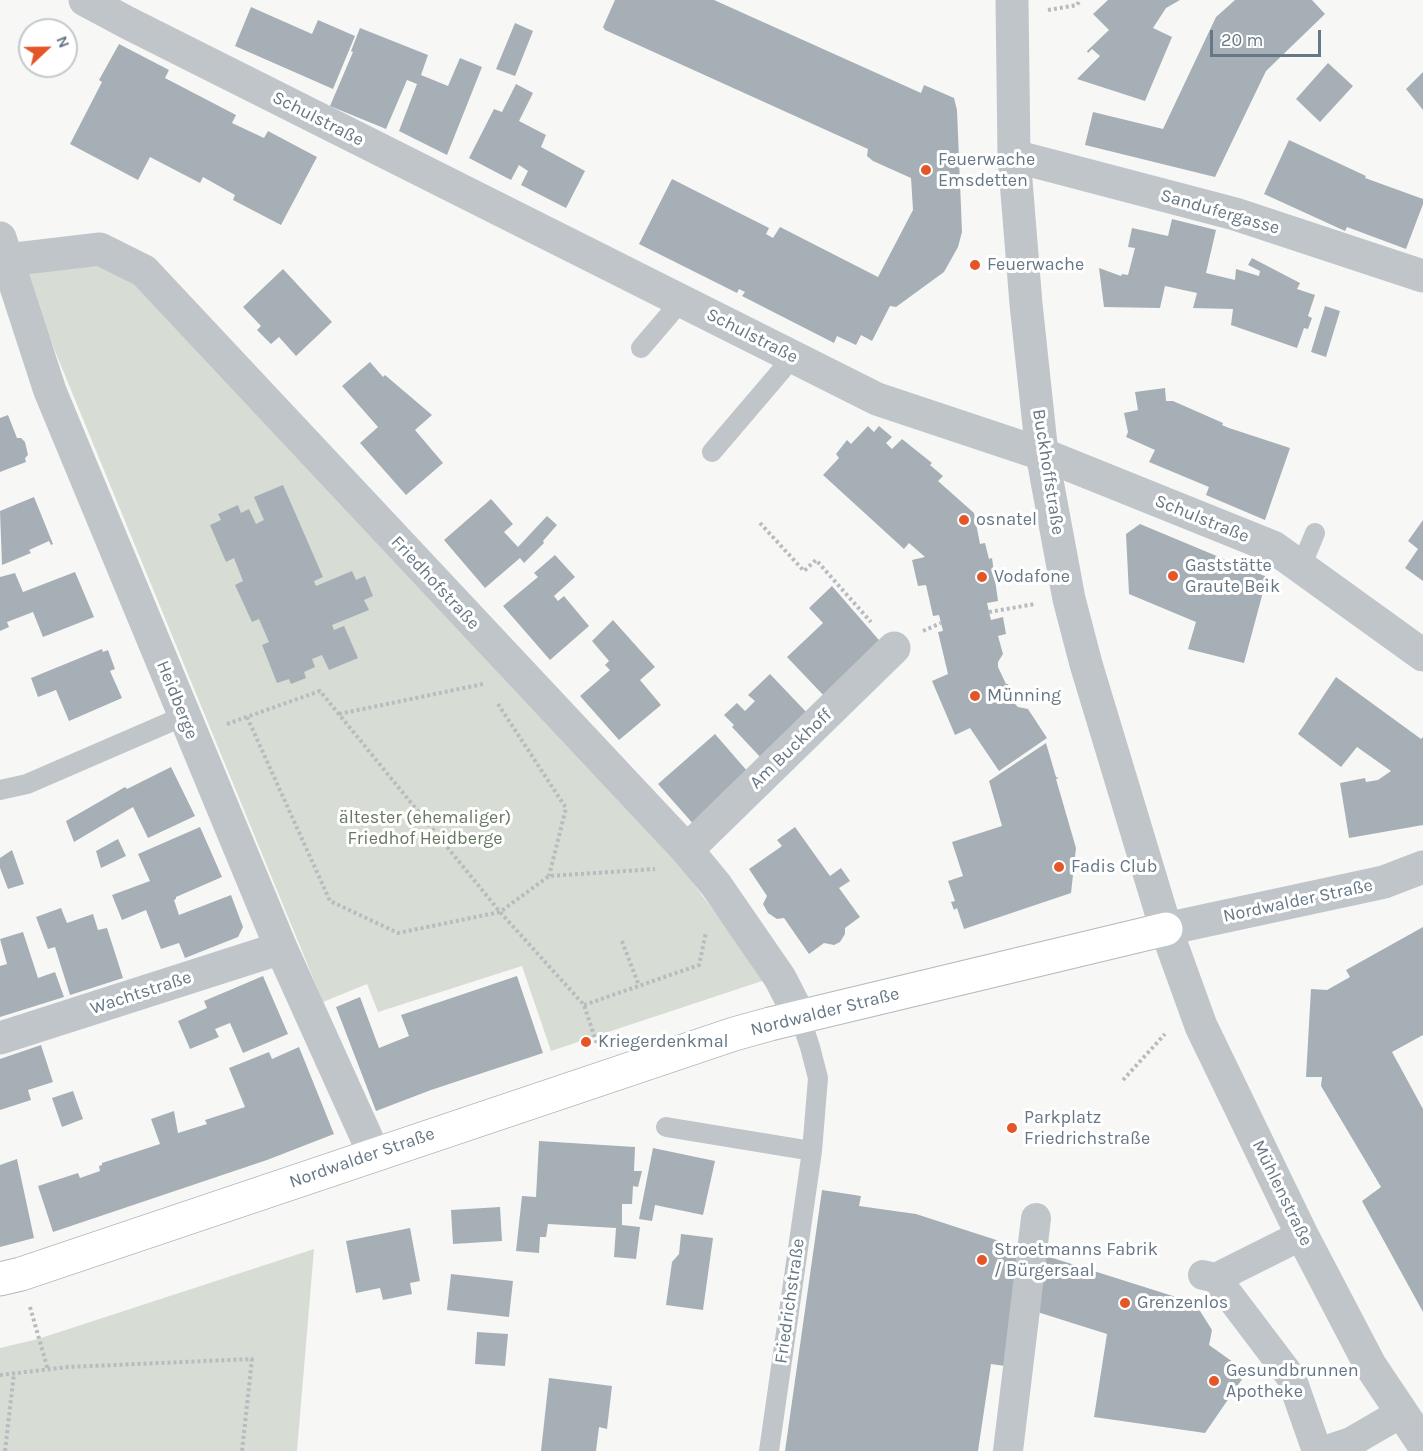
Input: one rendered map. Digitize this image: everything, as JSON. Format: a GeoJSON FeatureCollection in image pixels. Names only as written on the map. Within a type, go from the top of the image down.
{"type":"FeatureCollection","features":[{"type":"Feature","properties":{"kind":"main road","name":"Nordwalder Straße"},"geometry":{"type":"LineString","coordinates":[[10,1277],[734,1034],[1166,930]]}},
{"type":"Feature","properties":{"kind":"street","name":"Schulstraße"},"geometry":{"type":"LineString","coordinates":[[85,0],[877,399],[1042,454],[1273,547],[1423,655]]}},
{"type":"Feature","properties":{"kind":"street","name":"Buckhoffstraße"},"geometry":{"type":"LineString","coordinates":[[1012,0],[1014,156],[1026,304],[1042,454],[1069,599],[1086,664],[1166,930]]}},
{"type":"Feature","properties":{"kind":"street","name":"Sandufergasse"},"geometry":{"type":"LineString","coordinates":[[1014,156],[1235,214],[1423,276]]}},
{"type":"Feature","properties":{"kind":"street","name":"Heidberge"},"geometry":{"type":"LineString","coordinates":[[4,249],[50,391],[281,948],[374,1154]]}},
{"type":"Feature","properties":{"kind":"street","name":"Friedhofstraße"},"geometry":{"type":"LineString","coordinates":[[4,249],[100,249],[144,271],[676,859],[716,885],[780,978],[800,1017]]}},
{"type":"Feature","properties":{"kind":"street","name":"Am Buckhoff"},"geometry":{"type":"LineString","coordinates":[[676,859],[894,648]]}},
{"type":"Feature","properties":{"kind":"street","name":"Nordwalder Straße"},"geometry":{"type":"LineString","coordinates":[[1166,930],[1384,882],[1423,867]]}},
{"type":"Feature","properties":{"kind":"street","name":"Mühlenstraße"},"geometry":{"type":"LineString","coordinates":[[1166,930],[1201,1026],[1302,1235],[1370,1365],[1423,1444]]}},
{"type":"Feature","properties":{"kind":"street","name":"Wachtstraße"},"geometry":{"type":"LineString","coordinates":[[0,1038],[281,948]]}},
{"type":"Feature","properties":{"kind":"street"},"geometry":{"type":"LineString","coordinates":[[1008,1451],[1036,1218]]}},
{"type":"Feature","properties":{"kind":"street"},"geometry":{"type":"LineString","coordinates":[[1302,1235],[1210,1277],[1291,1377],[1317,1451]]}},
{"type":"Feature","properties":{"kind":"street"},"geometry":{"type":"LineString","coordinates":[[1324,1451],[1351,1442],[1401,1413]]}},
{"type":"Feature","properties":{"kind":"lane"},"geometry":{"type":"LineString","coordinates":[[641,348],[682,300]]}},
{"type":"Feature","properties":{"kind":"lane"},"geometry":{"type":"LineString","coordinates":[[712,452],[793,357]]}},
{"type":"Feature","properties":{"kind":"lane"},"geometry":{"type":"LineString","coordinates":[[1301,567],[1315,533]]}},
{"type":"Feature","properties":{"kind":"lane"},"geometry":{"type":"LineString","coordinates":[[0,790],[27,784],[188,727]]}},
{"type":"Feature","properties":{"kind":"lane","name":"Friedrichstraße"},"geometry":{"type":"LineString","coordinates":[[768,1451],[812,1151],[818,1078],[800,1017]]}},
{"type":"Feature","properties":{"kind":"lane"},"geometry":{"type":"LineString","coordinates":[[666,1127],[812,1151]]}},
{"type":"Feature","properties":{"kind":"path"},"geometry":{"type":"LineString","coordinates":[[1077,5],[1083,0]]}},
{"type":"Feature","properties":{"kind":"path"},"geometry":{"type":"LineString","coordinates":[[760,523],[804,571],[816,560],[894,648]]}},
{"type":"Feature","properties":{"kind":"path"},"geometry":{"type":"LineString","coordinates":[[989,612],[1069,599]]}},
{"type":"Feature","properties":{"kind":"path"},"geometry":{"type":"LineString","coordinates":[[339,714],[485,684]]}},
{"type":"Feature","properties":{"kind":"path"},"geometry":{"type":"LineString","coordinates":[[188,727],[247,717],[320,691],[500,912],[584,1005],[608,1077]]}},
{"type":"Feature","properties":{"kind":"path"},"geometry":{"type":"LineString","coordinates":[[497,703],[566,808],[549,876]]}},
{"type":"Feature","properties":{"kind":"path"},"geometry":{"type":"LineString","coordinates":[[247,717],[330,901],[398,933],[500,912],[549,876],[676,859]]}},
{"type":"Feature","properties":{"kind":"path"},"geometry":{"type":"LineString","coordinates":[[584,1005],[699,965],[716,885]]}},
{"type":"Feature","properties":{"kind":"path"},"geometry":{"type":"LineString","coordinates":[[622,941],[639,986]]}},
{"type":"Feature","properties":{"kind":"path"},"geometry":{"type":"LineString","coordinates":[[1123,1080],[1194,1005]]}},
{"type":"Feature","properties":{"kind":"path"},"geometry":{"type":"LineString","coordinates":[[10,1277],[48,1370]]}},
{"type":"Feature","properties":{"kind":"path"},"geometry":{"type":"LineString","coordinates":[[0,1375],[48,1370],[252,1359],[242,1451]]}},
{"type":"Feature","properties":{"kind":"path"},"geometry":{"type":"LineString","coordinates":[[4,1451],[14,1373]]}},
{"type":"Feature","properties":{"kind":"green space","name":"ältester (ehemaliger) Friedhof Heidberge"},"geometry":{"type":"Polygon","coordinates":[[[97,263],[136,284],[681,867],[765,980],[551,1051],[522,966],[378,1012],[367,984],[323,1002],[22,271],[97,263]]]}},
{"type":"Feature","properties":{"kind":"green space"},"geometry":{"type":"Polygon","coordinates":[[[314,1249],[297,1451],[0,1451],[0,1348],[38,1339],[314,1249]]]}},
{"type":"Feature","properties":{"kind":"building","name":"Feuerwache Emsdetten"},"geometry":{"type":"Polygon","coordinates":[[[615,0],[714,0],[921,93],[924,85],[954,98],[957,110],[962,232],[958,247],[944,272],[896,307],[890,306],[872,341],[861,335],[856,345],[837,336],[834,343],[742,296],[745,292],[739,289],[737,293],[639,244],[672,179],[769,228],[766,234],[773,238],[780,227],[878,277],[913,210],[911,178],[873,161],[867,156],[868,149],[605,30],[603,27],[615,0]]]}},
{"type":"Feature","properties":{"kind":"building"},"geometry":{"type":"Polygon","coordinates":[[[1108,0],[1180,0],[1166,8],[1153,28],[1172,37],[1145,101],[1077,79],[1100,56],[1092,49],[1088,53],[1087,51],[1109,30],[1093,14],[1108,0]]]}},
{"type":"Feature","properties":{"kind":"building"},"geometry":{"type":"Polygon","coordinates":[[[1235,0],[1312,0],[1325,14],[1266,71],[1215,177],[1085,145],[1093,112],[1163,129],[1216,17],[1235,0]]]}},
{"type":"Feature","properties":{"kind":"building"},"geometry":{"type":"Polygon","coordinates":[[[251,7],[312,34],[318,20],[355,36],[333,89],[235,46],[251,7]]]}},
{"type":"Feature","properties":{"kind":"building"},"geometry":{"type":"Polygon","coordinates":[[[515,23],[533,31],[515,76],[496,69],[515,23]]]}},
{"type":"Feature","properties":{"kind":"building"},"geometry":{"type":"Polygon","coordinates":[[[360,28],[428,55],[421,75],[448,86],[460,58],[482,67],[447,155],[399,131],[417,84],[407,80],[386,129],[330,106],[353,52],[351,51],[360,28]]]}},
{"type":"Feature","properties":{"kind":"building"},"geometry":{"type":"Polygon","coordinates":[[[119,44],[169,70],[165,78],[236,115],[232,123],[264,138],[268,131],[317,157],[281,225],[233,200],[235,195],[203,177],[200,183],[150,157],[138,180],[70,144],[102,82],[99,80],[119,44]]]}},
{"type":"Feature","properties":{"kind":"building"},"geometry":{"type":"Polygon","coordinates":[[[1328,63],[1353,86],[1320,122],[1296,99],[1328,63]]]}},
{"type":"Feature","properties":{"kind":"building"},"geometry":{"type":"Polygon","coordinates":[[[1423,72],[1423,110],[1406,89],[1423,72]]]}},
{"type":"Feature","properties":{"kind":"building"},"geometry":{"type":"Polygon","coordinates":[[[516,84],[533,93],[519,121],[546,135],[541,147],[585,171],[566,208],[521,185],[528,171],[519,165],[511,180],[469,158],[494,109],[502,112],[516,84]]]}},
{"type":"Feature","properties":{"kind":"building"},"geometry":{"type":"Polygon","coordinates":[[[1289,140],[1366,176],[1365,178],[1423,199],[1406,249],[1347,227],[1345,231],[1264,194],[1289,140]]]}},
{"type":"Feature","properties":{"kind":"building"},"geometry":{"type":"Polygon","coordinates":[[[1172,219],[1216,230],[1206,273],[1235,280],[1236,269],[1259,276],[1260,271],[1248,265],[1252,258],[1300,283],[1297,289],[1315,295],[1308,316],[1312,318],[1308,329],[1304,328],[1297,348],[1231,325],[1233,309],[1193,308],[1197,293],[1165,286],[1160,308],[1104,307],[1099,268],[1121,276],[1122,274],[1128,275],[1135,248],[1128,247],[1132,228],[1168,236],[1172,219]]]}},
{"type":"Feature","properties":{"kind":"building"},"geometry":{"type":"Polygon","coordinates":[[[283,269],[332,322],[296,356],[279,337],[271,344],[257,330],[261,326],[243,307],[283,269]]]}},
{"type":"Feature","properties":{"kind":"building"},"geometry":{"type":"Polygon","coordinates":[[[1325,306],[1340,311],[1326,357],[1311,352],[1325,306]]]}},
{"type":"Feature","properties":{"kind":"building"},"geometry":{"type":"Polygon","coordinates":[[[370,362],[383,377],[385,375],[432,415],[415,430],[443,463],[406,495],[360,443],[378,427],[342,386],[370,362]]]}},
{"type":"Feature","properties":{"kind":"building"},"geometry":{"type":"Polygon","coordinates":[[[1165,388],[1166,401],[1173,401],[1223,423],[1222,425],[1229,428],[1290,448],[1265,520],[1206,495],[1209,487],[1149,462],[1155,450],[1126,437],[1128,432],[1124,413],[1138,410],[1135,392],[1165,388]]]}},
{"type":"Feature","properties":{"kind":"building"},"geometry":{"type":"Polygon","coordinates":[[[8,415],[17,438],[25,442],[28,455],[25,458],[26,462],[0,472],[0,418],[8,415]]]}},
{"type":"Feature","properties":{"kind":"building"},"geometry":{"type":"Polygon","coordinates":[[[868,426],[874,432],[879,426],[892,437],[886,443],[892,449],[902,439],[932,463],[930,465],[943,476],[938,481],[974,513],[980,544],[985,543],[989,559],[992,558],[998,601],[987,603],[991,620],[1003,617],[1006,634],[998,636],[1003,654],[998,667],[1010,688],[1008,689],[1015,704],[1028,709],[1047,738],[999,771],[970,728],[955,735],[932,681],[948,674],[938,632],[943,631],[939,615],[933,616],[926,585],[918,586],[912,560],[925,557],[909,543],[904,549],[823,475],[839,458],[836,454],[847,440],[851,444],[868,426]]]}},
{"type":"Feature","properties":{"kind":"building"},"geometry":{"type":"Polygon","coordinates":[[[283,485],[323,577],[314,581],[316,586],[352,571],[356,580],[365,576],[373,596],[364,600],[369,610],[332,625],[334,630],[344,626],[358,658],[329,670],[322,655],[312,659],[315,667],[304,672],[306,678],[291,684],[289,679],[277,683],[262,645],[269,642],[259,619],[252,622],[235,585],[243,581],[234,558],[226,562],[210,525],[221,520],[218,514],[238,505],[241,513],[249,509],[256,524],[264,520],[254,497],[283,485]]]}},
{"type":"Feature","properties":{"kind":"building"},"geometry":{"type":"Polygon","coordinates":[[[34,497],[53,544],[51,545],[49,541],[29,550],[31,553],[2,565],[0,511],[34,497]]]}},
{"type":"Feature","properties":{"kind":"building"},"geometry":{"type":"Polygon","coordinates":[[[491,499],[513,524],[504,532],[518,547],[547,516],[557,525],[543,541],[544,543],[524,563],[520,558],[485,588],[444,540],[491,499]]]}},
{"type":"Feature","properties":{"kind":"building"},"geometry":{"type":"Polygon","coordinates":[[[1423,520],[1423,581],[1405,568],[1418,549],[1408,541],[1423,520]]]}},
{"type":"Feature","properties":{"kind":"building"},"geometry":{"type":"Polygon","coordinates":[[[1140,524],[1267,577],[1244,663],[1188,649],[1196,622],[1129,594],[1126,534],[1140,524]]]}},
{"type":"Feature","properties":{"kind":"building"},"geometry":{"type":"Polygon","coordinates":[[[555,555],[575,577],[554,596],[558,601],[564,596],[589,626],[550,660],[503,606],[538,577],[534,573],[555,555]]]}},
{"type":"Feature","properties":{"kind":"building"},"geometry":{"type":"Polygon","coordinates":[[[75,572],[94,617],[43,637],[33,612],[7,622],[9,627],[0,631],[0,577],[15,573],[23,592],[75,572]]]}},
{"type":"Feature","properties":{"kind":"building"},"geometry":{"type":"Polygon","coordinates":[[[832,586],[885,647],[826,698],[787,657],[823,623],[809,608],[832,586]]]}},
{"type":"Feature","properties":{"kind":"building"},"geometry":{"type":"Polygon","coordinates":[[[613,620],[655,667],[640,680],[661,705],[619,740],[580,696],[610,670],[605,665],[609,661],[592,641],[613,620]]]}},
{"type":"Feature","properties":{"kind":"building"},"geometry":{"type":"Polygon","coordinates":[[[102,649],[103,652],[108,650],[115,669],[110,671],[122,698],[69,721],[56,690],[38,697],[31,678],[102,649]]]}},
{"type":"Feature","properties":{"kind":"building"},"geometry":{"type":"Polygon","coordinates":[[[770,674],[810,716],[763,760],[732,727],[734,725],[724,715],[737,703],[745,711],[755,701],[748,695],[770,674]]]}},
{"type":"Feature","properties":{"kind":"building"},"geometry":{"type":"Polygon","coordinates":[[[1336,677],[1421,739],[1423,737],[1423,825],[1349,838],[1340,783],[1365,778],[1366,782],[1378,780],[1391,771],[1357,747],[1341,767],[1298,734],[1336,677]]]}},
{"type":"Feature","properties":{"kind":"building"},"geometry":{"type":"Polygon","coordinates":[[[715,734],[748,772],[695,826],[658,784],[715,734]]]}},
{"type":"Feature","properties":{"kind":"building"},"geometry":{"type":"Polygon","coordinates":[[[1046,743],[1056,777],[1059,778],[1056,779],[1076,848],[1071,893],[964,929],[957,908],[954,910],[951,902],[955,901],[948,881],[963,876],[952,842],[1002,826],[989,781],[1046,743]]]}},
{"type":"Feature","properties":{"kind":"building"},"geometry":{"type":"Polygon","coordinates":[[[171,767],[195,816],[148,838],[133,807],[74,842],[66,821],[125,787],[127,789],[171,767]]]}},
{"type":"Feature","properties":{"kind":"building"},"geometry":{"type":"Polygon","coordinates":[[[200,827],[222,877],[176,897],[174,900],[179,915],[231,895],[243,927],[238,937],[185,958],[179,943],[161,949],[146,910],[122,920],[112,895],[150,881],[138,854],[200,827]]]}},
{"type":"Feature","properties":{"kind":"building"},"geometry":{"type":"Polygon","coordinates":[[[795,827],[830,876],[841,868],[850,881],[839,888],[860,917],[845,928],[845,934],[840,942],[834,945],[824,943],[809,954],[784,918],[777,919],[768,913],[763,904],[767,896],[749,869],[782,846],[777,840],[795,827]]]}},
{"type":"Feature","properties":{"kind":"building"},"geometry":{"type":"Polygon","coordinates":[[[118,839],[126,856],[101,868],[96,851],[118,839]]]}},
{"type":"Feature","properties":{"kind":"building"},"geometry":{"type":"Polygon","coordinates":[[[12,850],[24,884],[8,889],[0,868],[0,858],[12,850]]]}},
{"type":"Feature","properties":{"kind":"building"},"geometry":{"type":"Polygon","coordinates":[[[61,908],[67,923],[93,914],[98,930],[107,928],[123,978],[70,995],[55,947],[48,949],[36,917],[61,908]]]}},
{"type":"Feature","properties":{"kind":"building"},"geometry":{"type":"Polygon","coordinates":[[[1423,927],[1423,1035],[1392,1052],[1423,1109],[1423,1312],[1362,1201],[1381,1187],[1321,1086],[1322,1077],[1306,1077],[1311,989],[1327,990],[1350,977],[1346,970],[1423,927]]]}},
{"type":"Feature","properties":{"kind":"building"},"geometry":{"type":"Polygon","coordinates":[[[23,932],[38,978],[55,972],[64,997],[0,1017],[0,966],[7,964],[0,939],[23,932]]]}},
{"type":"Feature","properties":{"kind":"building"},"geometry":{"type":"Polygon","coordinates":[[[263,976],[288,1034],[243,1053],[230,1023],[215,1029],[219,1037],[190,1049],[178,1021],[207,1008],[204,1001],[263,976]]]}},
{"type":"Feature","properties":{"kind":"building"},"geometry":{"type":"Polygon","coordinates":[[[517,976],[543,1053],[376,1111],[336,1007],[360,997],[379,1048],[409,1036],[401,1015],[517,976]]]}},
{"type":"Feature","properties":{"kind":"building"},"geometry":{"type":"Polygon","coordinates":[[[41,1045],[53,1082],[28,1090],[31,1100],[0,1110],[0,1059],[41,1045]]]}},
{"type":"Feature","properties":{"kind":"building"},"geometry":{"type":"Polygon","coordinates":[[[299,1047],[334,1134],[267,1160],[53,1232],[38,1186],[78,1173],[80,1178],[100,1171],[99,1166],[102,1163],[160,1144],[151,1119],[174,1111],[178,1133],[207,1124],[205,1120],[245,1107],[229,1068],[269,1052],[272,1059],[299,1047]]]}},
{"type":"Feature","properties":{"kind":"building"},"geometry":{"type":"Polygon","coordinates":[[[73,1091],[83,1119],[62,1127],[52,1098],[73,1091]]]}},
{"type":"Feature","properties":{"kind":"building"},"geometry":{"type":"Polygon","coordinates":[[[539,1141],[635,1147],[634,1171],[642,1171],[638,1187],[633,1186],[632,1204],[622,1204],[622,1225],[640,1227],[636,1259],[614,1257],[616,1228],[548,1224],[546,1237],[540,1237],[539,1253],[516,1251],[522,1196],[536,1197],[539,1141]]]}},
{"type":"Feature","properties":{"kind":"building"},"geometry":{"type":"Polygon","coordinates":[[[653,1148],[715,1161],[703,1215],[655,1205],[652,1221],[639,1219],[653,1148]]]}},
{"type":"Feature","properties":{"kind":"building"},"geometry":{"type":"Polygon","coordinates":[[[17,1159],[34,1238],[0,1247],[0,1165],[17,1159]]]}},
{"type":"Feature","properties":{"kind":"building"},"geometry":{"type":"Polygon","coordinates":[[[822,1190],[861,1196],[859,1206],[916,1214],[1024,1249],[1005,1366],[991,1364],[978,1451],[785,1451],[822,1190]]]}},
{"type":"Feature","properties":{"kind":"building"},"geometry":{"type":"Polygon","coordinates":[[[500,1207],[502,1241],[453,1244],[451,1210],[500,1207]]]}},
{"type":"Feature","properties":{"kind":"building"},"geometry":{"type":"Polygon","coordinates":[[[410,1228],[420,1281],[410,1283],[412,1294],[383,1300],[380,1288],[356,1293],[346,1241],[410,1228]]]}},
{"type":"Feature","properties":{"kind":"building"},"geometry":{"type":"Polygon","coordinates":[[[681,1234],[713,1238],[703,1310],[666,1305],[672,1262],[679,1254],[681,1234]]]}},
{"type":"Feature","properties":{"kind":"building"},"geometry":{"type":"Polygon","coordinates":[[[1040,1254],[1195,1303],[1212,1330],[1209,1345],[1247,1372],[1205,1433],[1094,1417],[1107,1334],[1031,1310],[1040,1254]]]}},
{"type":"Feature","properties":{"kind":"building"},"geometry":{"type":"Polygon","coordinates":[[[451,1274],[513,1281],[509,1317],[447,1310],[451,1274]]]}},
{"type":"Feature","properties":{"kind":"building"},"geometry":{"type":"Polygon","coordinates":[[[477,1332],[508,1334],[505,1366],[475,1364],[477,1332]]]}},
{"type":"Feature","properties":{"kind":"building"},"geometry":{"type":"Polygon","coordinates":[[[549,1378],[612,1386],[607,1429],[599,1427],[596,1451],[541,1451],[549,1378]]]}},
{"type":"Feature","properties":{"kind":"place","name":"Feuerwache Emsdetten"},"geometry":{"type":"Point","coordinates":[926,170]}},
{"type":"Feature","properties":{"kind":"place","name":"Feuerwache"},"geometry":{"type":"Point","coordinates":[975,265]}},
{"type":"Feature","properties":{"kind":"place","name":"osnatel"},"geometry":{"type":"Point","coordinates":[964,520]}},
{"type":"Feature","properties":{"kind":"place","name":"Gaststätte Graute Beik"},"geometry":{"type":"Point","coordinates":[1173,576]}},
{"type":"Feature","properties":{"kind":"place","name":"Vodafone"},"geometry":{"type":"Point","coordinates":[982,577]}},
{"type":"Feature","properties":{"kind":"place","name":"Münning"},"geometry":{"type":"Point","coordinates":[975,696]}},
{"type":"Feature","properties":{"kind":"place","name":"Fadis Club"},"geometry":{"type":"Point","coordinates":[1059,867]}},
{"type":"Feature","properties":{"kind":"place","name":"Kriegerdenkmal"},"geometry":{"type":"Point","coordinates":[586,1042]}},
{"type":"Feature","properties":{"kind":"place","name":"Parkplatz Friedrichstraße"},"geometry":{"type":"Point","coordinates":[1012,1128]}},
{"type":"Feature","properties":{"kind":"place","name":"Stroetmanns Fabrik / Bürgersaal"},"geometry":{"type":"Point","coordinates":[982,1260]}},
{"type":"Feature","properties":{"kind":"place","name":"Grenzenlos"},"geometry":{"type":"Point","coordinates":[1125,1303]}},
{"type":"Feature","properties":{"kind":"place","name":"Gesundbrunnen Apotheke"},"geometry":{"type":"Point","coordinates":[1214,1381]}}]}
